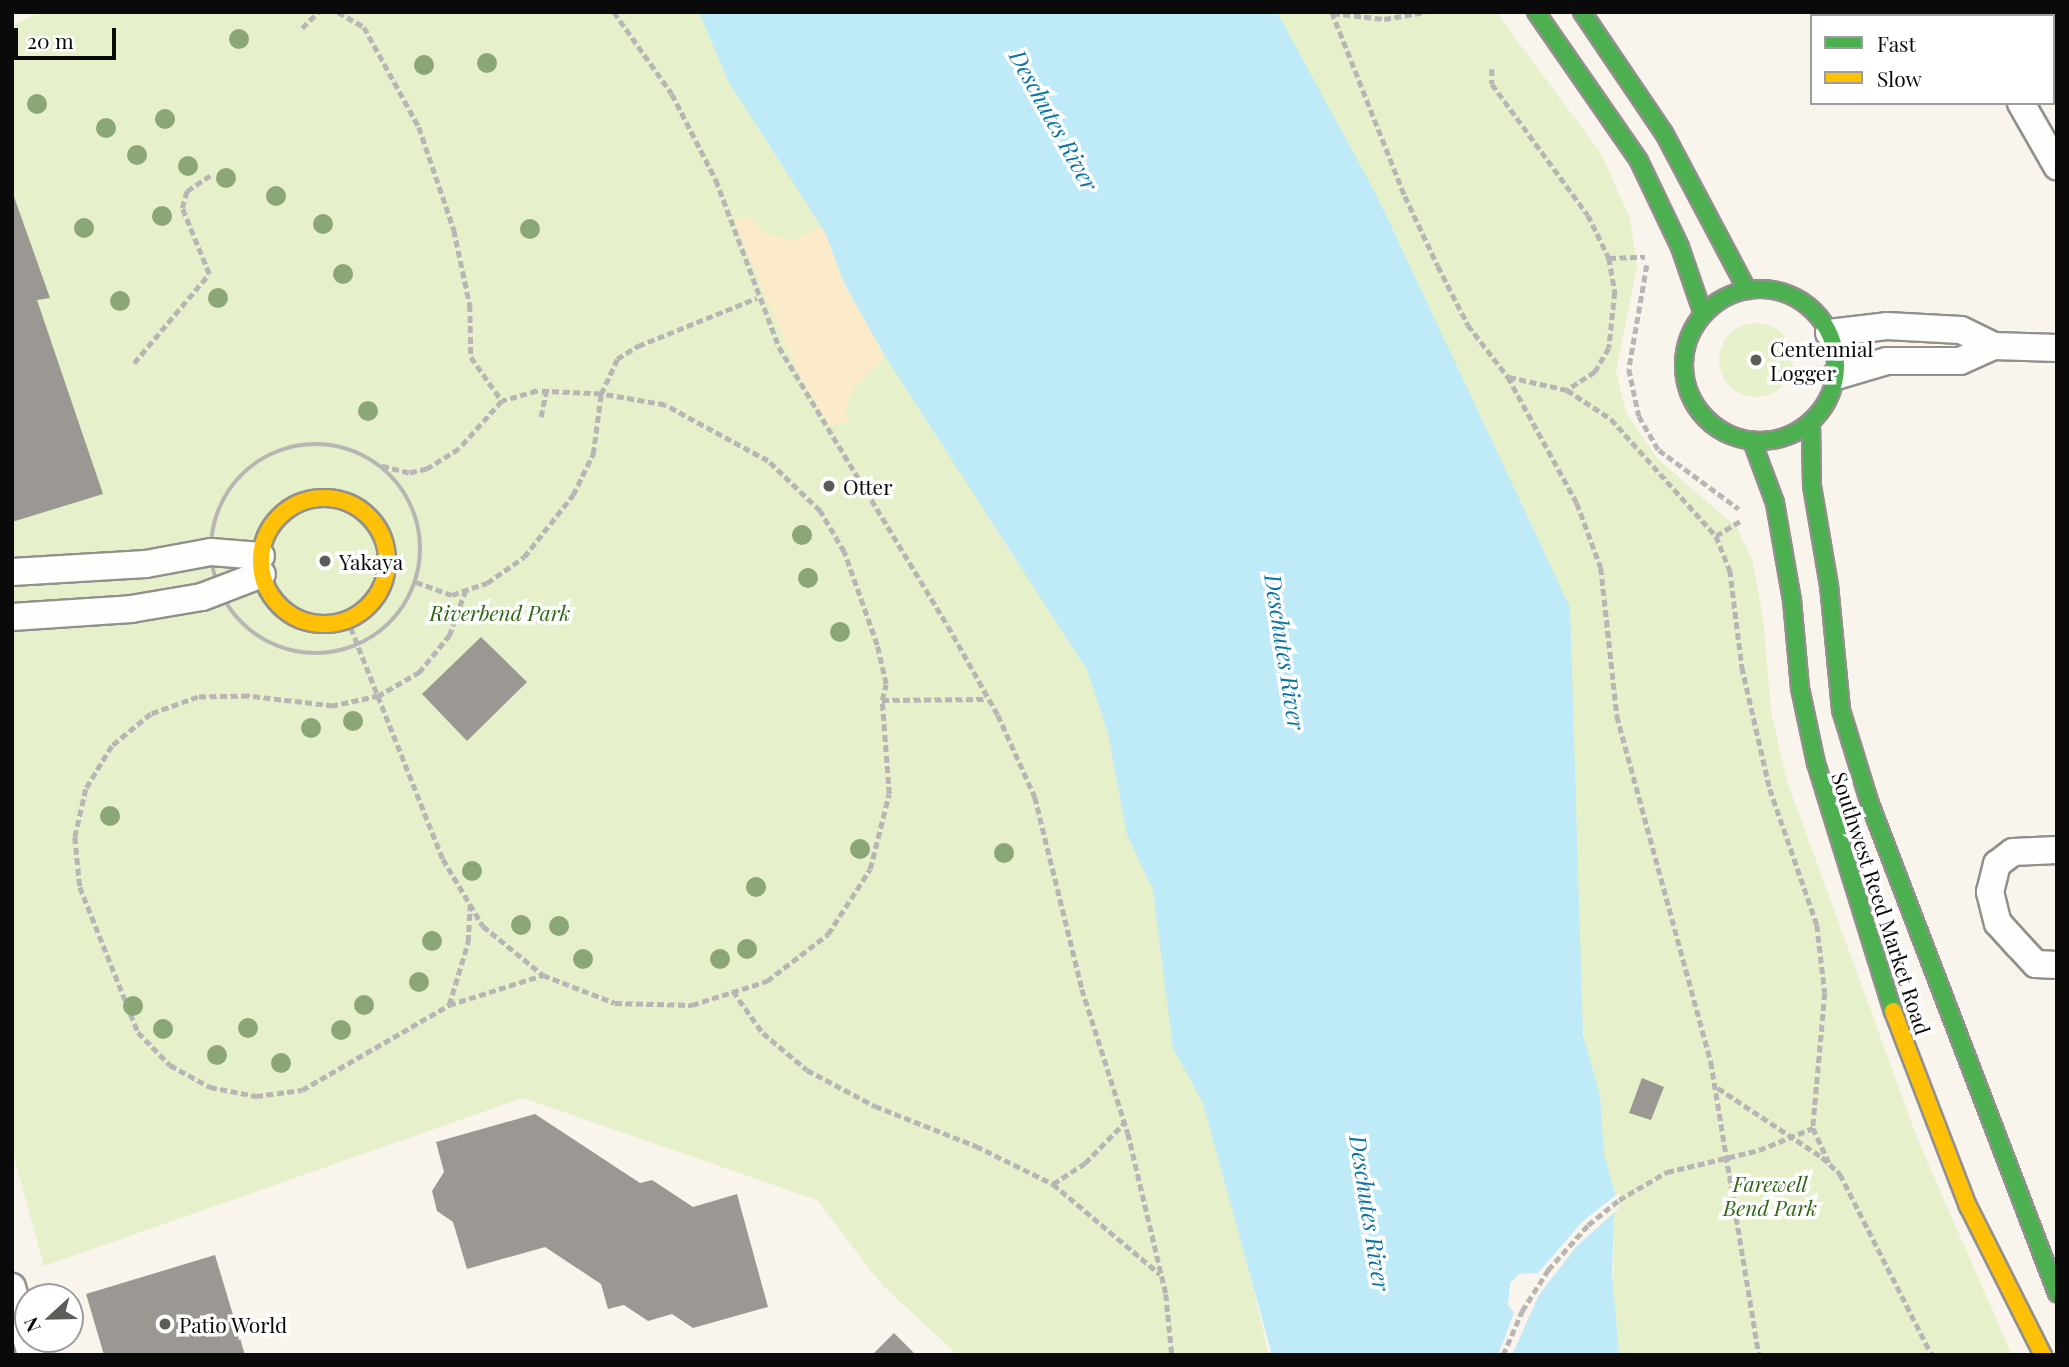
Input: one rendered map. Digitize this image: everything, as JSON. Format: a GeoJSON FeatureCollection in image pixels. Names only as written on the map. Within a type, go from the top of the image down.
{"type":"FeatureCollection","features":[{"type":"Feature","properties":{"kind":"main road"},"geometry":{"type":"LineString","coordinates":[[1536,12],[1639,161],[1680,247],[1703,314]]}},
{"type":"Feature","properties":{"kind":"main road"},"geometry":{"type":"LineString","coordinates":[[1581,12],[1664,132],[1747,290]]}},
{"type":"Feature","properties":{"kind":"main road"},"geometry":{"type":"LineString","coordinates":[[1747,290],[1772,290],[1796,297],[1815,313],[1829,333],[1836,376],[1827,401],[1811,423],[1773,441],[1752,441],[1729,435],[1709,422],[1693,403],[1685,381],[1684,357],[1690,334],[1703,314],[1723,298],[1747,290]]}},
{"type":"Feature","properties":{"kind":"main road","name":"Southwest Reed Market Road"},"geometry":{"type":"LineString","coordinates":[[1811,423],[1812,486],[1829,585],[1841,709],[1870,804],[2057,1293]]}},
{"type":"Feature","properties":{"kind":"main road","name":"Southwest Reed Market Road"},"geometry":{"type":"LineString","coordinates":[[1752,441],[1775,503],[1792,600],[1800,688],[1816,763],[1887,997],[1968,1206],[2043,1355]]}},
{"type":"Feature","properties":{"kind":"main road"},"geometry":{"type":"LineString","coordinates":[[312,498],[350,502],[375,522],[388,550],[387,575],[378,596],[364,611],[333,624],[300,620],[275,601],[261,565],[267,533],[284,511],[312,498]]}},
{"type":"Feature","properties":{"kind":"street"},"geometry":{"type":"LineString","coordinates":[[2022,105],[2057,166]]}},
{"type":"Feature","properties":{"kind":"street"},"geometry":{"type":"LineString","coordinates":[[1829,333],[1887,326],[1961,330],[1994,346],[2057,348]]}},
{"type":"Feature","properties":{"kind":"street"},"geometry":{"type":"LineString","coordinates":[[1836,376],[1888,361],[1959,361],[1994,346]]}},
{"type":"Feature","properties":{"kind":"street"},"geometry":{"type":"LineString","coordinates":[[12,572],[146,564],[211,552],[261,565]]}},
{"type":"Feature","properties":{"kind":"street"},"geometry":{"type":"LineString","coordinates":[[12,617],[131,609],[221,592],[261,565]]}},
{"type":"Feature","properties":{"kind":"street"},"geometry":{"type":"LineString","coordinates":[[2057,850],[2013,852],[1997,864],[1990,892],[1998,923],[2005,931],[2036,964],[2057,965]]}},
{"type":"Feature","properties":{"kind":"street"},"geometry":{"type":"LineString","coordinates":[[12,1287],[31,1355]]}},
{"type":"Feature","properties":{"kind":"path"},"geometry":{"type":"LineString","coordinates":[[302,28],[318,12]]}},
{"type":"Feature","properties":{"kind":"path"},"geometry":{"type":"LineString","coordinates":[[338,12],[370,35],[419,127],[454,230],[470,305],[471,357],[502,401]]}},
{"type":"Feature","properties":{"kind":"path"},"geometry":{"type":"LineString","coordinates":[[614,12],[672,94],[710,167],[757,298],[779,347],[948,626],[986,699],[998,715],[1035,796],[1082,989],[1125,1122],[1162,1276],[1172,1355]]}},
{"type":"Feature","properties":{"kind":"path"},"geometry":{"type":"LineString","coordinates":[[1426,12],[1384,19],[1332,13],[1405,196],[1438,266],[1468,325],[1508,377],[1577,503],[1601,568],[1617,716],[1717,1087],[1759,1355]]}},
{"type":"Feature","properties":{"kind":"path"},"geometry":{"type":"LineString","coordinates":[[1492,69],[1492,84],[1588,215],[1609,258],[1615,292],[1609,348],[1595,372],[1567,390]]}},
{"type":"Feature","properties":{"kind":"path"},"geometry":{"type":"LineString","coordinates":[[134,363],[209,274],[182,208],[187,191],[211,175]]}},
{"type":"Feature","properties":{"kind":"path"},"geometry":{"type":"LineString","coordinates":[[1609,258],[1649,257],[1629,369],[1639,416],[1659,450],[1751,514],[1716,536]]}},
{"type":"Feature","properties":{"kind":"path"},"geometry":{"type":"LineString","coordinates":[[416,582],[452,595],[486,583],[524,557],[573,495],[593,454],[601,394],[612,365],[624,354],[757,298]]}},
{"type":"Feature","properties":{"kind":"path"},"geometry":{"type":"LineString","coordinates":[[1508,377],[1567,390],[1611,419],[1716,536],[1730,570],[1742,667],[1770,789],[1818,925],[1825,993],[1813,1128],[1829,1162],[1854,1196],[1932,1355]]}},
{"type":"Feature","properties":{"kind":"path"},"geometry":{"type":"LineString","coordinates":[[541,417],[546,391]]}},
{"type":"Feature","properties":{"kind":"path"},"geometry":{"type":"LineString","coordinates":[[347,618],[443,859],[483,926],[543,975],[615,1003],[692,1005],[766,981],[828,934],[870,869],[889,794],[882,700],[886,684],[864,601],[844,552],[820,511],[768,461],[712,427],[665,405],[601,394],[546,391],[519,393],[502,401],[443,461],[409,473],[381,466]]}},
{"type":"Feature","properties":{"kind":"path"},"geometry":{"type":"LineString","coordinates":[[330,445],[374,459],[381,466],[405,493],[418,522],[420,557],[416,582],[387,626],[358,645],[327,654],[267,642],[250,633],[221,592],[211,552],[218,515],[231,488],[264,458],[288,447],[330,445]]}},
{"type":"Feature","properties":{"kind":"path"},"geometry":{"type":"LineString","coordinates":[[466,590],[450,635],[427,663],[379,696],[334,706],[248,696],[198,697],[151,715],[113,746],[86,789],[75,837],[80,887],[138,1032],[170,1065],[210,1087],[256,1096],[302,1090],[449,1005],[543,975]]}},
{"type":"Feature","properties":{"kind":"path"},"geometry":{"type":"LineString","coordinates":[[882,700],[986,699]]}},
{"type":"Feature","properties":{"kind":"path"},"geometry":{"type":"LineString","coordinates":[[449,1005],[468,942],[470,904]]}},
{"type":"Feature","properties":{"kind":"path"},"geometry":{"type":"LineString","coordinates":[[733,991],[764,1033],[807,1070],[875,1106],[976,1146],[1053,1184],[1162,1276]]}},
{"type":"Feature","properties":{"kind":"path"},"geometry":{"type":"LineString","coordinates":[[1717,1087],[1789,1139],[1829,1162]]}},
{"type":"Feature","properties":{"kind":"path"},"geometry":{"type":"LineString","coordinates":[[1053,1184],[1085,1163],[1125,1122]]}},
{"type":"Feature","properties":{"kind":"path"},"geometry":{"type":"LineString","coordinates":[[1503,1355],[1538,1285],[1588,1225],[1654,1178],[1789,1139],[1813,1128]]}},
{"type":"Feature","properties":{"kind":"green space","name":"Riverbend Park"},"geometry":{"type":"Polygon","coordinates":[[[40,12],[722,12],[1117,708],[1269,1355],[958,1355],[881,1284],[817,1200],[523,1098],[44,1266],[12,1150],[12,26],[40,12]]]}},
{"type":"Feature","properties":{"kind":"green space","name":"Farewell Bend Park"},"geometry":{"type":"Polygon","coordinates":[[[1271,12],[1496,12],[1600,152],[1630,218],[1637,266],[1616,371],[1626,412],[1657,458],[1737,528],[1752,559],[1763,617],[1771,711],[1787,781],[1918,1140],[2012,1355],[1619,1355],[1613,1301],[1614,1220],[1560,888],[1271,12]]]}},
{"type":"Feature","properties":{"kind":"green space"},"geometry":{"type":"Polygon","coordinates":[[[1749,323],[1763,323],[1777,329],[1787,339],[1793,360],[1791,374],[1777,391],[1763,397],[1749,397],[1735,391],[1725,381],[1719,367],[1719,353],[1725,339],[1735,329],[1749,323]]]}},
{"type":"Feature","properties":{"kind":"sand"},"geometry":{"type":"Polygon","coordinates":[[[747,216],[766,232],[793,241],[821,227],[828,238],[838,270],[885,356],[853,388],[845,410],[848,422],[829,426],[797,370],[734,221],[747,216]]]}},
{"type":"Feature","properties":{"kind":"water","name":"Deschutes River"},"geometry":{"type":"Polygon","coordinates":[[[699,12],[1277,12],[1377,196],[1570,607],[1583,1035],[1600,1095],[1604,1154],[1615,1193],[1612,1272],[1619,1355],[1272,1355],[1203,1103],[1173,1048],[1153,890],[1127,835],[1108,733],[1087,670],[885,356],[845,285],[825,232],[728,81],[699,12]]]}},
{"type":"Feature","properties":{"kind":"pier"},"geometry":{"type":"Polygon","coordinates":[[[1619,1193],[1619,1208],[1576,1247],[1539,1295],[1512,1355],[1498,1355],[1514,1313],[1508,1305],[1510,1283],[1519,1274],[1538,1273],[1583,1221],[1619,1193]]]}},
{"type":"Feature","properties":{"kind":"building"},"geometry":{"type":"Polygon","coordinates":[[[12,191],[50,298],[37,300],[103,494],[12,522],[12,191]]]}},
{"type":"Feature","properties":{"kind":"building"},"geometry":{"type":"Polygon","coordinates":[[[481,637],[527,682],[467,741],[422,694],[481,637]]]}},
{"type":"Feature","properties":{"kind":"building"},"geometry":{"type":"Polygon","coordinates":[[[1642,1078],[1664,1087],[1651,1120],[1629,1113],[1642,1078]]]}},
{"type":"Feature","properties":{"kind":"building"},"geometry":{"type":"Polygon","coordinates":[[[535,1114],[640,1183],[652,1180],[693,1207],[737,1194],[768,1307],[693,1328],[672,1314],[648,1321],[624,1305],[608,1309],[601,1284],[545,1247],[467,1269],[453,1222],[437,1211],[432,1191],[444,1172],[436,1142],[535,1114]]]}},
{"type":"Feature","properties":{"kind":"building","name":"Patio World"},"geometry":{"type":"Polygon","coordinates":[[[215,1255],[245,1355],[104,1355],[86,1294],[215,1255]]]}},
{"type":"Feature","properties":{"kind":"building"},"geometry":{"type":"Polygon","coordinates":[[[894,1333],[916,1355],[872,1355],[894,1333]]]}},
{"type":"Feature","properties":{"kind":"traffic: fast"},"geometry":{"type":"LineString","coordinates":[[1536,12],[1639,161],[1680,247],[1703,314]]}},
{"type":"Feature","properties":{"kind":"traffic: fast"},"geometry":{"type":"LineString","coordinates":[[1582,12],[1664,133],[1747,290]]}},
{"type":"Feature","properties":{"kind":"traffic: fast"},"geometry":{"type":"LineString","coordinates":[[1760,289],[1789,295],[1814,311],[1830,336],[1836,365],[1830,394],[1814,419],[1789,435],[1760,441],[1731,435],[1706,419],[1690,394],[1684,365],[1690,336],[1706,311],[1731,295],[1760,289]]}},
{"type":"Feature","properties":{"kind":"traffic: fast"},"geometry":{"type":"LineString","coordinates":[[1811,423],[1812,486],[1829,585],[1841,710],[1870,804],[2057,1293]]}},
{"type":"Feature","properties":{"kind":"traffic: fast"},"geometry":{"type":"LineString","coordinates":[[1752,441],[1775,503],[1792,600],[1800,688],[1816,763],[1893,1011]]}},
{"type":"Feature","properties":{"kind":"traffic: slow"},"geometry":{"type":"LineString","coordinates":[[324,498],[348,503],[368,517],[382,537],[387,561],[382,585],[368,605],[348,619],[324,624],[300,619],[280,605],[266,585],[261,561],[266,537],[280,517],[300,503],[324,498]]}},
{"type":"Feature","properties":{"kind":"traffic: slow"},"geometry":{"type":"LineString","coordinates":[[1893,1011],[1968,1206],[2043,1355]]}},
{"type":"Feature","properties":{"kind":"place","name":"Centennial Logger"},"geometry":{"type":"Point","coordinates":[1756,360]}},
{"type":"Feature","properties":{"kind":"place","name":"Otter"},"geometry":{"type":"Point","coordinates":[829,486]}},
{"type":"Feature","properties":{"kind":"place","name":"Yakaya"},"geometry":{"type":"Point","coordinates":[325,561]}},
{"type":"Feature","properties":{"kind":"place","name":"Patio World"},"geometry":{"type":"Point","coordinates":[165,1324]}}]}
